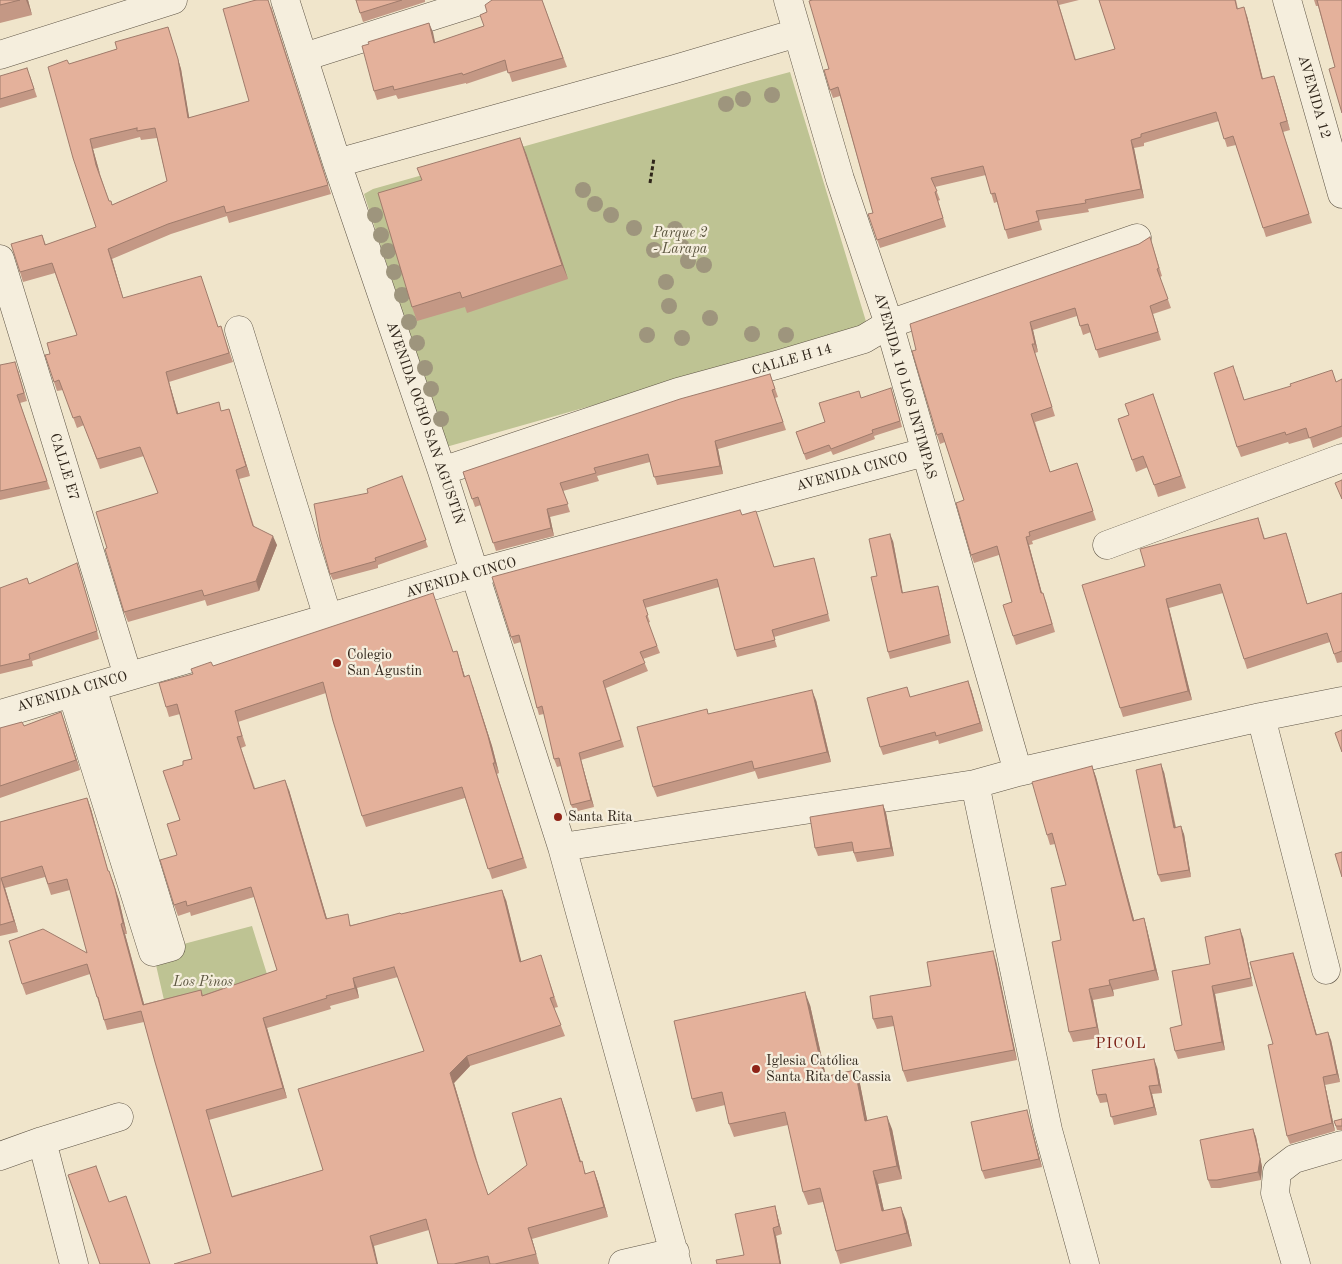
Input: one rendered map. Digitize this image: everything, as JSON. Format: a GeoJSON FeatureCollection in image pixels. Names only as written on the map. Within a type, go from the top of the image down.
{"type":"FeatureCollection","features":[{"type":"Feature","properties":{"kind":"street"},"geometry":{"type":"LineString","coordinates":[[0,55],[173,0]]}},
{"type":"Feature","properties":{"kind":"street","name":"AVENIDA OCHO SAN AGUSTÍN"},"geometry":{"type":"LineString","coordinates":[[285,0],[337,163],[442,471],[562,847],[676,1258]]}},
{"type":"Feature","properties":{"kind":"street"},"geometry":{"type":"LineString","coordinates":[[304,57],[483,0]]}},
{"type":"Feature","properties":{"kind":"street","name":"AVENIDA 10 LOS INTIMPAS"},"geometry":{"type":"LineString","coordinates":[[788,0],[840,179],[889,324],[924,452],[1018,772]]}},
{"type":"Feature","properties":{"kind":"street","name":"AVENIDA 12"},"geometry":{"type":"LineString","coordinates":[[1287,0],[1342,194]]}},
{"type":"Feature","properties":{"kind":"street"},"geometry":{"type":"LineString","coordinates":[[337,163],[797,33]]}},
{"type":"Feature","properties":{"kind":"street","name":"CALLE H 14"},"geometry":{"type":"LineString","coordinates":[[442,471],[678,392],[864,339],[889,324],[1137,238]]}},
{"type":"Feature","properties":{"kind":"street","name":"CALLE E7"},"geometry":{"type":"LineString","coordinates":[[0,258],[128,676]]}},
{"type":"Feature","properties":{"kind":"street"},"geometry":{"type":"LineString","coordinates":[[239,330],[328,618]]}},
{"type":"Feature","properties":{"kind":"street","name":"AVENIDA CINCO"},"geometry":{"type":"LineString","coordinates":[[0,714],[475,573],[924,452]]}},
{"type":"Feature","properties":{"kind":"street"},"geometry":{"type":"LineString","coordinates":[[1107,545],[1342,458]]}},
{"type":"Feature","properties":{"kind":"street"},"geometry":{"type":"LineString","coordinates":[[82,690],[171,947],[153,952],[82,690]]}},
{"type":"Feature","properties":{"kind":"street"},"geometry":{"type":"LineString","coordinates":[[562,847],[975,784],[1018,772],[1261,717],[1342,701]]}},
{"type":"Feature","properties":{"kind":"street"},"geometry":{"type":"LineString","coordinates":[[1261,717],[1326,970]]}},
{"type":"Feature","properties":{"kind":"street"},"geometry":{"type":"LineString","coordinates":[[975,784],[1048,1130],[1084,1264]]}},
{"type":"Feature","properties":{"kind":"street"},"geometry":{"type":"LineString","coordinates":[[0,1156],[119,1117]]}},
{"type":"Feature","properties":{"kind":"street"},"geometry":{"type":"LineString","coordinates":[[42,1141],[74,1264]]}},
{"type":"Feature","properties":{"kind":"street"},"geometry":{"type":"LineString","coordinates":[[1296,1264],[1275,1193],[1276,1172],[1294,1159],[1342,1146]]}},
{"type":"Feature","properties":{"kind":"street"},"geometry":{"type":"LineString","coordinates":[[623,1264],[676,1258]]}},
{"type":"Feature","properties":{"kind":"path"},"geometry":{"type":"LineString","coordinates":[[650,183],[654,158]]}},
{"type":"Feature","properties":{"kind":"green space","name":"Parque 2 - Larapa"},"geometry":{"type":"Polygon","coordinates":[[[790,72],[868,328],[446,447],[364,194],[373,189],[790,72]]]}},
{"type":"Feature","properties":{"kind":"green space","name":"Los Pinos"},"geometry":{"type":"Polygon","coordinates":[[[252,926],[276,1003],[172,1035],[153,952],[252,926]]]}},
{"type":"Feature","properties":{"kind":"building"},"geometry":{"type":"Polygon","coordinates":[[[0,0],[20,0],[0,5],[0,0]]]}},
{"type":"Feature","properties":{"kind":"building"},"geometry":{"type":"Polygon","coordinates":[[[256,0],[268,0],[328,185],[226,213],[224,206],[168,224],[108,249],[123,298],[201,276],[218,327],[221,326],[229,353],[166,372],[177,414],[219,402],[221,411],[229,409],[246,466],[236,470],[253,526],[273,536],[256,581],[204,596],[202,590],[124,612],[96,512],[158,493],[140,447],[97,459],[80,416],[73,418],[59,380],[54,382],[45,355],[50,354],[47,343],[77,335],[52,263],[20,272],[11,244],[42,235],[45,245],[96,227],[73,158],[48,67],[67,60],[69,64],[117,49],[115,42],[168,27],[178,59],[188,118],[249,101],[223,9],[256,0]],[[137,128],[90,139],[96,165],[112,205],[167,181],[155,128],[137,131],[137,128]]]}},
{"type":"Feature","properties":{"kind":"building"},"geometry":{"type":"Polygon","coordinates":[[[356,0],[402,0],[360,13],[356,0]]]}},
{"type":"Feature","properties":{"kind":"building"},"geometry":{"type":"Polygon","coordinates":[[[492,0],[542,0],[563,58],[508,73],[505,60],[463,75],[462,73],[394,90],[393,86],[374,91],[362,46],[369,44],[368,42],[429,23],[434,43],[484,26],[480,15],[487,12],[485,5],[492,0]]]}},
{"type":"Feature","properties":{"kind":"building"},"geometry":{"type":"Polygon","coordinates":[[[1057,0],[1075,60],[1115,49],[1099,0],[1235,0],[1237,9],[1244,7],[1262,79],[1274,76],[1287,121],[1280,123],[1309,214],[1263,228],[1233,136],[1224,139],[1216,112],[1141,134],[1141,137],[1131,140],[1141,189],[1085,200],[1086,203],[1036,211],[1039,221],[1005,230],[995,193],[991,194],[983,166],[931,178],[937,191],[935,192],[943,218],[877,240],[868,214],[873,213],[838,87],[830,90],[824,70],[829,69],[809,1],[1057,0]]]}},
{"type":"Feature","properties":{"kind":"building"},"geometry":{"type":"Polygon","coordinates":[[[1317,0],[1342,0],[1342,113],[1329,69],[1335,67],[1317,0]]]}},
{"type":"Feature","properties":{"kind":"building"},"geometry":{"type":"Polygon","coordinates":[[[27,68],[34,89],[0,99],[0,76],[27,68]]]}},
{"type":"Feature","properties":{"kind":"building"},"geometry":{"type":"Polygon","coordinates":[[[520,138],[562,265],[462,298],[460,292],[412,307],[378,193],[422,180],[417,168],[520,138]]]}},
{"type":"Feature","properties":{"kind":"building"},"geometry":{"type":"Polygon","coordinates":[[[1150,237],[1159,268],[1157,269],[1168,299],[1150,306],[1158,332],[1096,350],[1088,324],[1080,326],[1075,308],[1030,322],[1035,344],[1032,344],[1052,407],[1031,414],[1050,472],[1077,463],[1093,511],[1029,532],[1030,536],[1026,537],[1041,593],[1043,593],[1052,624],[1013,636],[1003,605],[1012,602],[997,546],[971,555],[956,503],[964,500],[942,433],[937,435],[912,351],[916,350],[910,324],[1139,244],[1150,237]]]}},
{"type":"Feature","properties":{"kind":"building"},"geometry":{"type":"Polygon","coordinates":[[[15,362],[24,393],[17,395],[47,481],[0,491],[0,365],[15,362]]]}},
{"type":"Feature","properties":{"kind":"building"},"geometry":{"type":"Polygon","coordinates":[[[1233,366],[1244,400],[1291,386],[1290,384],[1332,370],[1336,382],[1342,379],[1342,426],[1309,438],[1306,428],[1286,435],[1285,432],[1237,447],[1214,373],[1233,366]]]}},
{"type":"Feature","properties":{"kind":"building"},"geometry":{"type":"Polygon","coordinates":[[[770,374],[775,389],[772,390],[783,422],[715,441],[720,466],[654,477],[648,454],[594,468],[596,473],[560,483],[568,504],[547,509],[551,528],[493,543],[478,497],[472,499],[463,472],[680,399],[770,374]]]}},
{"type":"Feature","properties":{"kind":"building"},"geometry":{"type":"Polygon","coordinates":[[[891,388],[900,421],[872,430],[873,433],[831,449],[829,445],[804,454],[796,432],[825,422],[819,403],[859,391],[861,398],[891,388]]]}},
{"type":"Feature","properties":{"kind":"building"},"geometry":{"type":"Polygon","coordinates":[[[1153,394],[1181,476],[1154,485],[1143,456],[1132,460],[1118,419],[1129,415],[1125,404],[1153,394]]]}},
{"type":"Feature","properties":{"kind":"building"},"geometry":{"type":"Polygon","coordinates":[[[402,476],[426,540],[375,558],[376,561],[330,574],[320,538],[314,504],[368,493],[367,489],[402,476]]]}},
{"type":"Feature","properties":{"kind":"building"},"geometry":{"type":"Polygon","coordinates":[[[1342,480],[1342,499],[1335,483],[1342,480]]]}},
{"type":"Feature","properties":{"kind":"building"},"geometry":{"type":"Polygon","coordinates":[[[740,510],[742,515],[756,511],[774,567],[814,558],[828,614],[772,630],[775,640],[735,650],[717,579],[643,600],[648,615],[646,616],[657,646],[640,652],[645,663],[603,681],[621,740],[579,753],[591,800],[571,805],[559,758],[554,759],[542,706],[537,708],[519,635],[511,637],[492,577],[740,510]]]}},
{"type":"Feature","properties":{"kind":"building"},"geometry":{"type":"Polygon","coordinates":[[[1258,518],[1264,539],[1286,533],[1307,604],[1342,593],[1342,651],[1334,654],[1327,633],[1244,659],[1220,584],[1166,599],[1188,691],[1120,708],[1082,585],[1145,566],[1140,549],[1258,518]]]}},
{"type":"Feature","properties":{"kind":"building"},"geometry":{"type":"Polygon","coordinates":[[[890,534],[902,593],[938,586],[949,635],[888,652],[871,577],[877,576],[869,539],[890,534]]]}},
{"type":"Feature","properties":{"kind":"building"},"geometry":{"type":"Polygon","coordinates":[[[77,563],[97,631],[29,654],[30,659],[0,666],[0,588],[27,578],[29,584],[77,563]]]}},
{"type":"Feature","properties":{"kind":"building"},"geometry":{"type":"Polygon","coordinates":[[[433,593],[453,652],[457,651],[464,677],[469,675],[488,736],[495,763],[493,763],[523,858],[488,869],[462,787],[362,816],[323,682],[235,711],[242,736],[237,737],[254,789],[285,780],[326,919],[348,914],[350,926],[502,890],[520,962],[541,955],[554,997],[550,998],[561,1025],[467,1056],[450,1073],[488,1195],[527,1165],[512,1113],[561,1098],[580,1162],[582,1161],[585,1174],[594,1171],[604,1207],[528,1228],[536,1254],[495,1264],[490,1264],[488,1256],[454,1264],[438,1264],[426,1219],[370,1236],[377,1264],[174,1264],[211,1253],[141,1011],[104,1020],[87,964],[22,984],[9,941],[43,929],[87,953],[67,879],[48,884],[42,866],[1,878],[14,921],[0,925],[0,822],[87,798],[115,889],[123,923],[121,924],[143,1005],[201,990],[202,996],[277,970],[251,887],[187,906],[186,901],[174,905],[160,860],[177,855],[167,824],[180,820],[163,771],[183,765],[183,761],[192,759],[177,704],[166,707],[159,683],[193,674],[191,669],[211,662],[213,666],[433,593]],[[394,967],[353,978],[355,988],[263,1018],[283,1088],[206,1110],[232,1197],[323,1170],[298,1089],[424,1051],[394,967]]]}},
{"type":"Feature","properties":{"kind":"building"},"geometry":{"type":"Polygon","coordinates":[[[968,681],[980,723],[936,736],[935,732],[880,747],[867,698],[907,687],[910,697],[968,681]]]}},
{"type":"Feature","properties":{"kind":"building"},"geometry":{"type":"Polygon","coordinates":[[[812,690],[827,752],[754,769],[752,761],[653,787],[637,727],[707,709],[708,714],[812,690]]]}},
{"type":"Feature","properties":{"kind":"building"},"geometry":{"type":"Polygon","coordinates":[[[61,712],[76,760],[0,786],[0,728],[22,722],[24,726],[61,712]]]}},
{"type":"Feature","properties":{"kind":"building"},"geometry":{"type":"Polygon","coordinates":[[[1342,730],[1342,752],[1335,733],[1342,730]]]}},
{"type":"Feature","properties":{"kind":"building"},"geometry":{"type":"Polygon","coordinates":[[[1161,764],[1174,828],[1181,826],[1189,870],[1158,875],[1136,770],[1161,764]]]}},
{"type":"Feature","properties":{"kind":"building"},"geometry":{"type":"Polygon","coordinates":[[[1092,766],[1133,921],[1144,918],[1155,970],[1109,980],[1110,985],[1089,989],[1097,1027],[1069,1032],[1052,942],[1061,940],[1051,888],[1066,885],[1052,833],[1047,835],[1032,782],[1092,766]]]}},
{"type":"Feature","properties":{"kind":"building"},"geometry":{"type":"Polygon","coordinates":[[[883,805],[891,848],[854,853],[852,842],[815,848],[810,817],[883,805]]]}},
{"type":"Feature","properties":{"kind":"building"},"geometry":{"type":"Polygon","coordinates":[[[1342,852],[1342,877],[1335,854],[1342,852]]]}},
{"type":"Feature","properties":{"kind":"building"},"geometry":{"type":"Polygon","coordinates":[[[1240,929],[1251,978],[1212,986],[1222,1042],[1175,1051],[1170,1028],[1182,1025],[1172,971],[1210,964],[1205,937],[1240,929]]]}},
{"type":"Feature","properties":{"kind":"building"},"geometry":{"type":"Polygon","coordinates":[[[993,951],[1014,1050],[903,1071],[892,1016],[873,1019],[870,996],[931,986],[927,962],[993,951]]]}},
{"type":"Feature","properties":{"kind":"building"},"geometry":{"type":"Polygon","coordinates":[[[1293,953],[1316,1035],[1328,1032],[1337,1074],[1323,1077],[1332,1123],[1287,1136],[1268,1045],[1273,1044],[1250,962],[1293,953]]]}},
{"type":"Feature","properties":{"kind":"building"},"geometry":{"type":"Polygon","coordinates":[[[805,992],[824,1077],[855,1070],[865,1121],[887,1116],[897,1166],[873,1171],[882,1211],[901,1207],[907,1233],[836,1251],[820,1188],[803,1192],[785,1112],[729,1124],[722,1092],[692,1099],[674,1021],[805,992]]]}},
{"type":"Feature","properties":{"kind":"building"},"geometry":{"type":"Polygon","coordinates":[[[1154,1059],[1159,1085],[1149,1086],[1154,1107],[1111,1117],[1106,1094],[1097,1095],[1092,1070],[1154,1059]]]}},
{"type":"Feature","properties":{"kind":"building"},"geometry":{"type":"Polygon","coordinates":[[[1027,1110],[1039,1159],[982,1171],[971,1122],[1027,1110]]]}},
{"type":"Feature","properties":{"kind":"building"},"geometry":{"type":"Polygon","coordinates":[[[1342,1119],[1342,1126],[1336,1126],[1334,1121],[1342,1119]]]}},
{"type":"Feature","properties":{"kind":"building"},"geometry":{"type":"Polygon","coordinates":[[[1253,1129],[1260,1159],[1258,1172],[1208,1180],[1200,1140],[1253,1129]]]}},
{"type":"Feature","properties":{"kind":"building"},"geometry":{"type":"Polygon","coordinates":[[[96,1166],[109,1202],[126,1196],[150,1264],[100,1264],[68,1175],[96,1166]]]}},
{"type":"Feature","properties":{"kind":"building"},"geometry":{"type":"Polygon","coordinates":[[[775,1206],[779,1226],[773,1228],[780,1264],[717,1264],[716,1260],[744,1255],[735,1214],[775,1206]]]}},
{"type":"Feature","properties":{"kind":"place","name":"Colegio San Agustin"},"geometry":{"type":"Point","coordinates":[337,663]}},
{"type":"Feature","properties":{"kind":"place","name":"Santa Rita"},"geometry":{"type":"Point","coordinates":[558,817]}},
{"type":"Feature","properties":{"kind":"place","name":"Iglesia Católica Santa Rita de Cassia"},"geometry":{"type":"Point","coordinates":[756,1069]}},
{"type":"Feature","properties":{"kind":"district","name":"PICOL"},"geometry":{"type":"Point","coordinates":[1121,1044]}}]}
